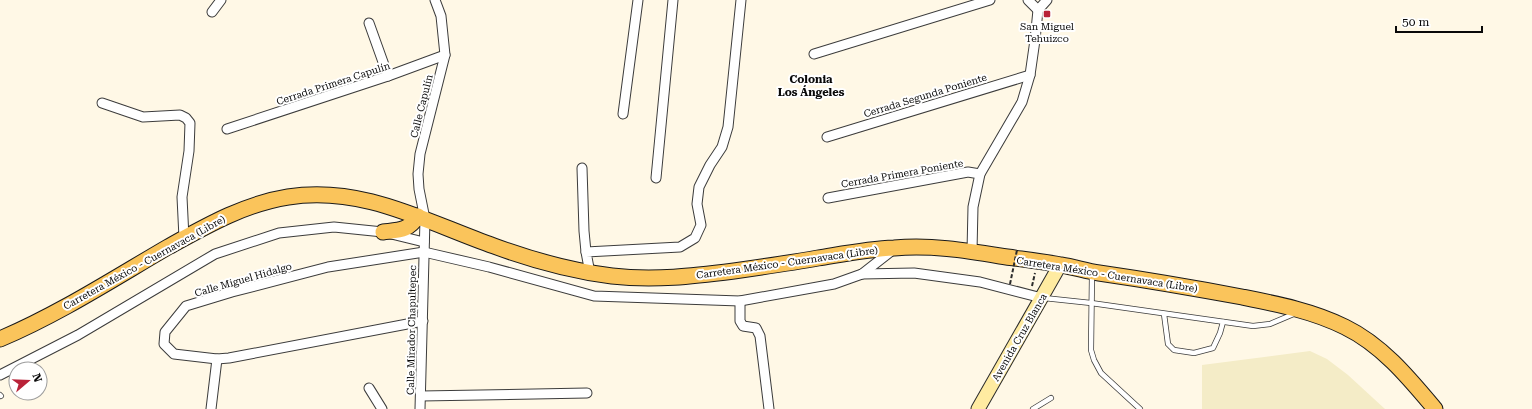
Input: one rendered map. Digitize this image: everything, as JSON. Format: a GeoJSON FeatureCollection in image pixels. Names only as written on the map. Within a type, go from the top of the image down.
{"type":"FeatureCollection","features":[{"type":"Feature","properties":{"kind":"main road","name":"Carretera México - Cuernavaca (Libre)"},"geometry":{"type":"LineString","coordinates":[[0,339],[53,314],[184,238],[228,215],[250,207],[290,197],[333,196],[374,202],[421,218],[494,247],[534,259],[593,274],[631,278],[670,279],[716,274],[763,268],[857,251],[897,247],[947,248],[972,251],[1060,265],[1093,272],[1175,284],[1262,301],[1320,316],[1349,328],[1373,344],[1396,364],[1435,409]]}},
{"type":"Feature","properties":{"kind":"main road"},"geometry":{"type":"LineString","coordinates":[[383,232],[399,230],[412,225],[421,218]]}},
{"type":"Feature","properties":{"kind":"main road","name":"Avenida Cruz Blanca"},"geometry":{"type":"LineString","coordinates":[[978,409],[1060,265]]}},
{"type":"Feature","properties":{"kind":"street"},"geometry":{"type":"LineString","coordinates":[[212,12],[221,0]]}},
{"type":"Feature","properties":{"kind":"street","name":"Calle Capulín"},"geometry":{"type":"LineString","coordinates":[[424,242],[418,174],[420,154],[445,55],[441,16],[435,0]]}},
{"type":"Feature","properties":{"kind":"street"},"geometry":{"type":"LineString","coordinates":[[623,114],[638,0]]}},
{"type":"Feature","properties":{"kind":"street"},"geometry":{"type":"LineString","coordinates":[[656,178],[673,0]]}},
{"type":"Feature","properties":{"kind":"street"},"geometry":{"type":"LineString","coordinates":[[586,252],[680,247],[696,238],[701,225],[697,204],[699,187],[710,165],[722,147],[728,127],[741,0]]}},
{"type":"Feature","properties":{"kind":"street"},"geometry":{"type":"LineString","coordinates":[[814,54],[990,0]]}},
{"type":"Feature","properties":{"kind":"street"},"geometry":{"type":"LineString","coordinates":[[1028,0],[1038,10]]}},
{"type":"Feature","properties":{"kind":"street"},"geometry":{"type":"LineString","coordinates":[[972,251],[973,207],[980,174],[1022,102],[1030,74],[1038,10],[1047,0]]}},
{"type":"Feature","properties":{"kind":"street"},"geometry":{"type":"LineString","coordinates":[[369,23],[388,76]]}},
{"type":"Feature","properties":{"kind":"street","name":"Cerrada Primera Capulín"},"geometry":{"type":"LineString","coordinates":[[227,130],[388,76],[445,55]]}},
{"type":"Feature","properties":{"kind":"street","name":"Cerrada Segunda Poniente"},"geometry":{"type":"LineString","coordinates":[[827,137],[1030,74]]}},
{"type":"Feature","properties":{"kind":"street"},"geometry":{"type":"LineString","coordinates":[[102,104],[142,117],[180,115],[186,118],[190,123],[189,151],[182,197],[184,238]]}},
{"type":"Feature","properties":{"kind":"street"},"geometry":{"type":"LineString","coordinates":[[582,168],[586,252],[589,268],[593,274]]}},
{"type":"Feature","properties":{"kind":"street","name":"Cerrada Primera Poniente"},"geometry":{"type":"LineString","coordinates":[[828,198],[968,172],[980,174]]}},
{"type":"Feature","properties":{"kind":"street"},"geometry":{"type":"LineString","coordinates":[[0,375],[78,335],[215,254],[279,232],[334,227],[383,232],[424,242]]}},
{"type":"Feature","properties":{"kind":"street","name":"Calle Mirador Chapultepec"},"geometry":{"type":"LineString","coordinates":[[420,409],[424,242]]}},
{"type":"Feature","properties":{"kind":"street"},"geometry":{"type":"LineString","coordinates":[[424,252],[489,267],[594,296],[740,301],[834,284],[862,274],[897,247]]}},
{"type":"Feature","properties":{"kind":"street","name":"Calle Miguel Hidalgo"},"geometry":{"type":"LineString","coordinates":[[423,321],[243,357],[217,359],[174,354],[164,344],[165,332],[186,306],[328,266],[424,252]]}},
{"type":"Feature","properties":{"kind":"street"},"geometry":{"type":"LineString","coordinates":[[862,274],[914,273],[980,282],[1042,298]]}},
{"type":"Feature","properties":{"kind":"street"},"geometry":{"type":"LineString","coordinates":[[740,301],[740,321],[743,326],[756,328],[760,336],[769,409]]}},
{"type":"Feature","properties":{"kind":"street"},"geometry":{"type":"LineString","coordinates":[[211,409],[217,359]]}},
{"type":"Feature","properties":{"kind":"street"},"geometry":{"type":"LineString","coordinates":[[369,388],[382,409]]}},
{"type":"Feature","properties":{"kind":"street"},"geometry":{"type":"LineString","coordinates":[[421,396],[587,392]]}},
{"type":"Feature","properties":{"kind":"lane"},"geometry":{"type":"LineString","coordinates":[[1093,272],[1091,303],[1091,350],[1094,360],[1101,373],[1140,409]]}},
{"type":"Feature","properties":{"kind":"lane"},"geometry":{"type":"LineString","coordinates":[[1042,298],[1091,303],[1253,326],[1270,324],[1301,311]]}},
{"type":"Feature","properties":{"kind":"lane"},"geometry":{"type":"LineString","coordinates":[[1164,314],[1168,344],[1174,350],[1194,353],[1212,348],[1220,333],[1223,322]]}},
{"type":"Feature","properties":{"kind":"lane"},"geometry":{"type":"LineString","coordinates":[[1033,409],[1051,398]]}},
{"type":"Feature","properties":{"kind":"path"},"geometry":{"type":"LineString","coordinates":[[1010,284],[1017,250]]}},
{"type":"Feature","properties":{"kind":"path"},"geometry":{"type":"LineString","coordinates":[[1031,290],[1038,262]]}},
{"type":"Feature","properties":{"kind":"shaded area"},"geometry":{"type":"Polygon","coordinates":[[[1310,351],[1327,359],[1348,375],[1385,409],[1202,409],[1202,365],[1310,351]]]}},
{"type":"Feature","properties":{"kind":"place","name":"San Miguel Tehuizco"},"geometry":{"type":"Point","coordinates":[1047,14]}},
{"type":"Feature","properties":{"kind":"district","name":"Colonia Los Ángeles"},"geometry":{"type":"Point","coordinates":[811,85]}}]}
